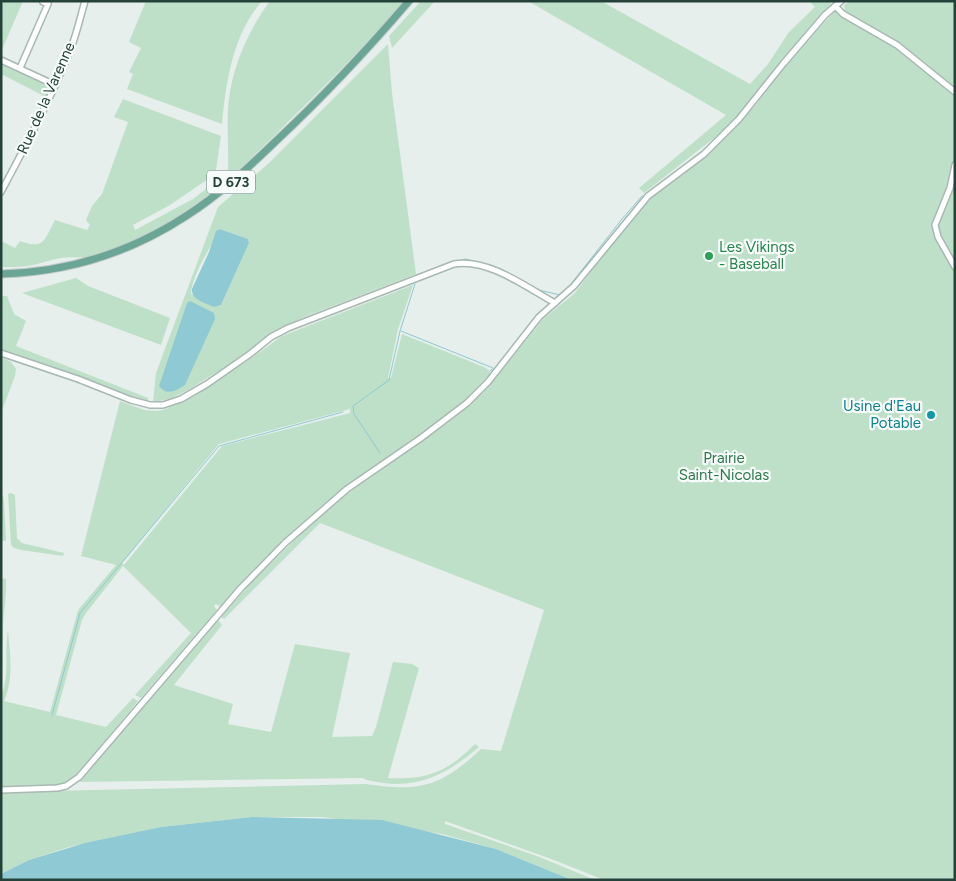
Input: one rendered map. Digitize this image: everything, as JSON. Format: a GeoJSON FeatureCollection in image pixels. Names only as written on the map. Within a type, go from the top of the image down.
{"type":"FeatureCollection","features":[{"type":"Feature","properties":{"kind":"main road","name":"D 673"},"geometry":{"type":"LineString","coordinates":[[1,274],[51,270],[90,261],[138,243],[187,216],[243,172],[307,112],[370,47],[409,1]]}},
{"type":"Feature","properties":{"kind":"street","name":"Rue de la Varenne"},"geometry":{"type":"LineString","coordinates":[[1,192],[37,125],[70,51],[85,1]]}},
{"type":"Feature","properties":{"kind":"street"},"geometry":{"type":"LineString","coordinates":[[20,68],[48,4],[43,2]]}},
{"type":"Feature","properties":{"kind":"street"},"geometry":{"type":"LineString","coordinates":[[1,790],[57,788],[66,786],[79,777],[241,588],[285,543],[347,489],[421,438],[467,403],[488,382],[528,330],[574,286],[648,196],[704,154],[739,119],[783,64],[837,3],[843,14],[898,46],[955,92]]}},
{"type":"Feature","properties":{"kind":"street"},"geometry":{"type":"LineString","coordinates":[[1,60],[55,85]]}},
{"type":"Feature","properties":{"kind":"street"},"geometry":{"type":"LineString","coordinates":[[955,165],[950,188],[935,225],[938,237],[955,268]]}},
{"type":"Feature","properties":{"kind":"street"},"geometry":{"type":"LineString","coordinates":[[1,353],[78,379],[131,400],[150,406],[162,405],[181,399],[207,384],[271,337],[288,328],[454,264],[471,264],[506,275],[555,303]]}},
{"type":"Feature","properties":{"kind":"green space"},"geometry":{"type":"Polygon","coordinates":[[[4,1],[23,1],[1,52],[1,7],[4,1]]]}},
{"type":"Feature","properties":{"kind":"green space"},"geometry":{"type":"Polygon","coordinates":[[[146,1],[262,1],[244,28],[238,43],[229,75],[222,124],[127,89],[133,74],[129,72],[141,48],[129,42],[146,1]]]}},
{"type":"Feature","properties":{"kind":"green space"},"geometry":{"type":"Polygon","coordinates":[[[270,1],[403,1],[351,59],[250,159],[203,199],[178,216],[151,232],[91,256],[61,258],[28,266],[1,267],[1,241],[15,248],[20,241],[28,244],[39,244],[46,238],[55,220],[87,230],[90,225],[86,220],[92,206],[102,194],[128,122],[114,117],[123,99],[221,136],[214,175],[170,205],[133,225],[135,230],[193,199],[228,172],[228,108],[234,73],[255,23],[270,1]]]}},
{"type":"Feature","properties":{"kind":"green space"},"geometry":{"type":"Polygon","coordinates":[[[421,1],[435,1],[392,48],[389,36],[421,1]]]}},
{"type":"Feature","properties":{"kind":"green space"},"geometry":{"type":"Polygon","coordinates":[[[528,1],[601,1],[750,84],[768,64],[789,32],[815,7],[809,1],[829,1],[831,4],[782,60],[740,115],[723,131],[644,193],[639,188],[726,115],[528,1]]]}},
{"type":"Feature","properties":{"kind":"green space","name":"Prairie Saint-Nicolas"},"geometry":{"type":"Polygon","coordinates":[[[850,1],[955,1],[955,880],[604,880],[445,821],[445,824],[537,856],[595,880],[572,880],[496,849],[442,834],[322,817],[252,817],[161,827],[69,847],[29,860],[1,874],[1,792],[366,784],[401,787],[416,786],[429,784],[441,779],[467,762],[481,749],[501,751],[544,610],[320,523],[224,619],[221,617],[253,581],[326,509],[426,438],[483,393],[543,319],[574,294],[627,224],[655,194],[704,157],[734,128],[756,105],[791,59],[819,28],[834,12],[845,9],[844,5],[850,1]]]}},
{"type":"Feature","properties":{"kind":"green space"},"geometry":{"type":"Polygon","coordinates":[[[388,44],[392,93],[416,274],[304,317],[270,333],[243,356],[188,390],[170,399],[153,402],[156,373],[218,207],[269,163],[388,44]],[[220,229],[198,269],[191,294],[221,305],[249,243],[248,239],[220,229]]]}},
{"type":"Feature","properties":{"kind":"green space"},"geometry":{"type":"Polygon","coordinates":[[[1,64],[50,87],[46,97],[1,74],[1,64]]]}},
{"type":"Feature","properties":{"kind":"green space"},"geometry":{"type":"Polygon","coordinates":[[[76,278],[88,286],[170,318],[161,345],[22,293],[76,278]]]}},
{"type":"Feature","properties":{"kind":"green space"},"geometry":{"type":"Polygon","coordinates":[[[413,285],[398,329],[388,378],[391,378],[402,334],[490,371],[489,375],[465,400],[424,433],[326,502],[284,539],[221,607],[216,604],[214,606],[217,610],[141,698],[135,695],[191,633],[123,566],[82,620],[56,715],[106,727],[133,698],[138,701],[79,772],[67,782],[55,786],[1,787],[1,696],[6,672],[8,630],[10,675],[4,701],[50,712],[79,609],[116,565],[81,556],[120,401],[144,410],[163,410],[182,402],[250,359],[282,336],[413,285]],[[350,409],[219,444],[122,563],[124,565],[222,446],[350,413],[350,409]]]}},
{"type":"Feature","properties":{"kind":"green space"},"geometry":{"type":"Polygon","coordinates":[[[1,296],[7,296],[14,314],[26,321],[16,346],[148,398],[148,402],[132,398],[1,349],[1,296]]]}},
{"type":"Feature","properties":{"kind":"green space"},"geometry":{"type":"Polygon","coordinates":[[[1,357],[11,362],[16,369],[1,413],[1,357]]]}},
{"type":"Feature","properties":{"kind":"green space"},"geometry":{"type":"Polygon","coordinates":[[[1,489],[4,501],[6,541],[1,541],[1,489]]]}},
{"type":"Feature","properties":{"kind":"green space"},"geometry":{"type":"Polygon","coordinates":[[[8,494],[15,495],[17,538],[22,543],[64,553],[63,556],[21,550],[11,545],[8,494]]]}},
{"type":"Feature","properties":{"kind":"green space"},"geometry":{"type":"Polygon","coordinates":[[[1,578],[6,579],[6,586],[1,687],[1,578]]]}},
{"type":"Feature","properties":{"kind":"green space"},"geometry":{"type":"Polygon","coordinates":[[[218,620],[222,625],[174,685],[233,704],[228,724],[271,732],[295,644],[350,653],[332,737],[372,736],[393,662],[412,664],[419,668],[388,778],[426,776],[446,768],[475,744],[479,747],[447,770],[435,776],[411,783],[384,783],[362,778],[80,782],[218,620]]]}},
{"type":"Feature","properties":{"kind":"water"},"geometry":{"type":"Polygon","coordinates":[[[220,229],[248,239],[249,243],[221,305],[214,307],[196,298],[192,293],[192,289],[209,252],[216,231],[220,229]]]}},
{"type":"Feature","properties":{"kind":"water"},"geometry":{"type":"Polygon","coordinates":[[[190,301],[214,313],[215,319],[185,385],[175,391],[168,392],[159,386],[187,303],[190,301]]]}},
{"type":"Feature","properties":{"kind":"water"},"geometry":{"type":"Polygon","coordinates":[[[252,817],[382,820],[496,849],[572,880],[1,880],[1,874],[29,860],[85,843],[161,827],[252,817]]]}},
{"type":"Feature","properties":{"kind":"waterway"},"geometry":{"type":"LineString","coordinates":[[567,289],[642,196]]}},
{"type":"Feature","properties":{"kind":"waterway"},"geometry":{"type":"LineString","coordinates":[[454,262],[466,259],[475,262]]}},
{"type":"Feature","properties":{"kind":"waterway"},"geometry":{"type":"LineString","coordinates":[[509,274],[539,290],[560,295]]}},
{"type":"Feature","properties":{"kind":"waterway"},"geometry":{"type":"LineString","coordinates":[[380,453],[354,414],[353,406],[389,380],[400,331],[415,284]]}},
{"type":"Feature","properties":{"kind":"waterway"},"geometry":{"type":"LineString","coordinates":[[296,322],[362,297]]}},
{"type":"Feature","properties":{"kind":"waterway"},"geometry":{"type":"LineString","coordinates":[[401,331],[493,368],[490,371]]}},
{"type":"Feature","properties":{"kind":"waterway"},"geometry":{"type":"LineString","coordinates":[[52,715],[80,613],[219,446],[343,412]]}},
{"type":"Feature","properties":{"kind":"place","name":"Les Vikings - Baseball"},"geometry":{"type":"Point","coordinates":[709,256]}},
{"type":"Feature","properties":{"kind":"place","name":"Usine d'Eau Potable"},"geometry":{"type":"Point","coordinates":[931,415]}}]}
